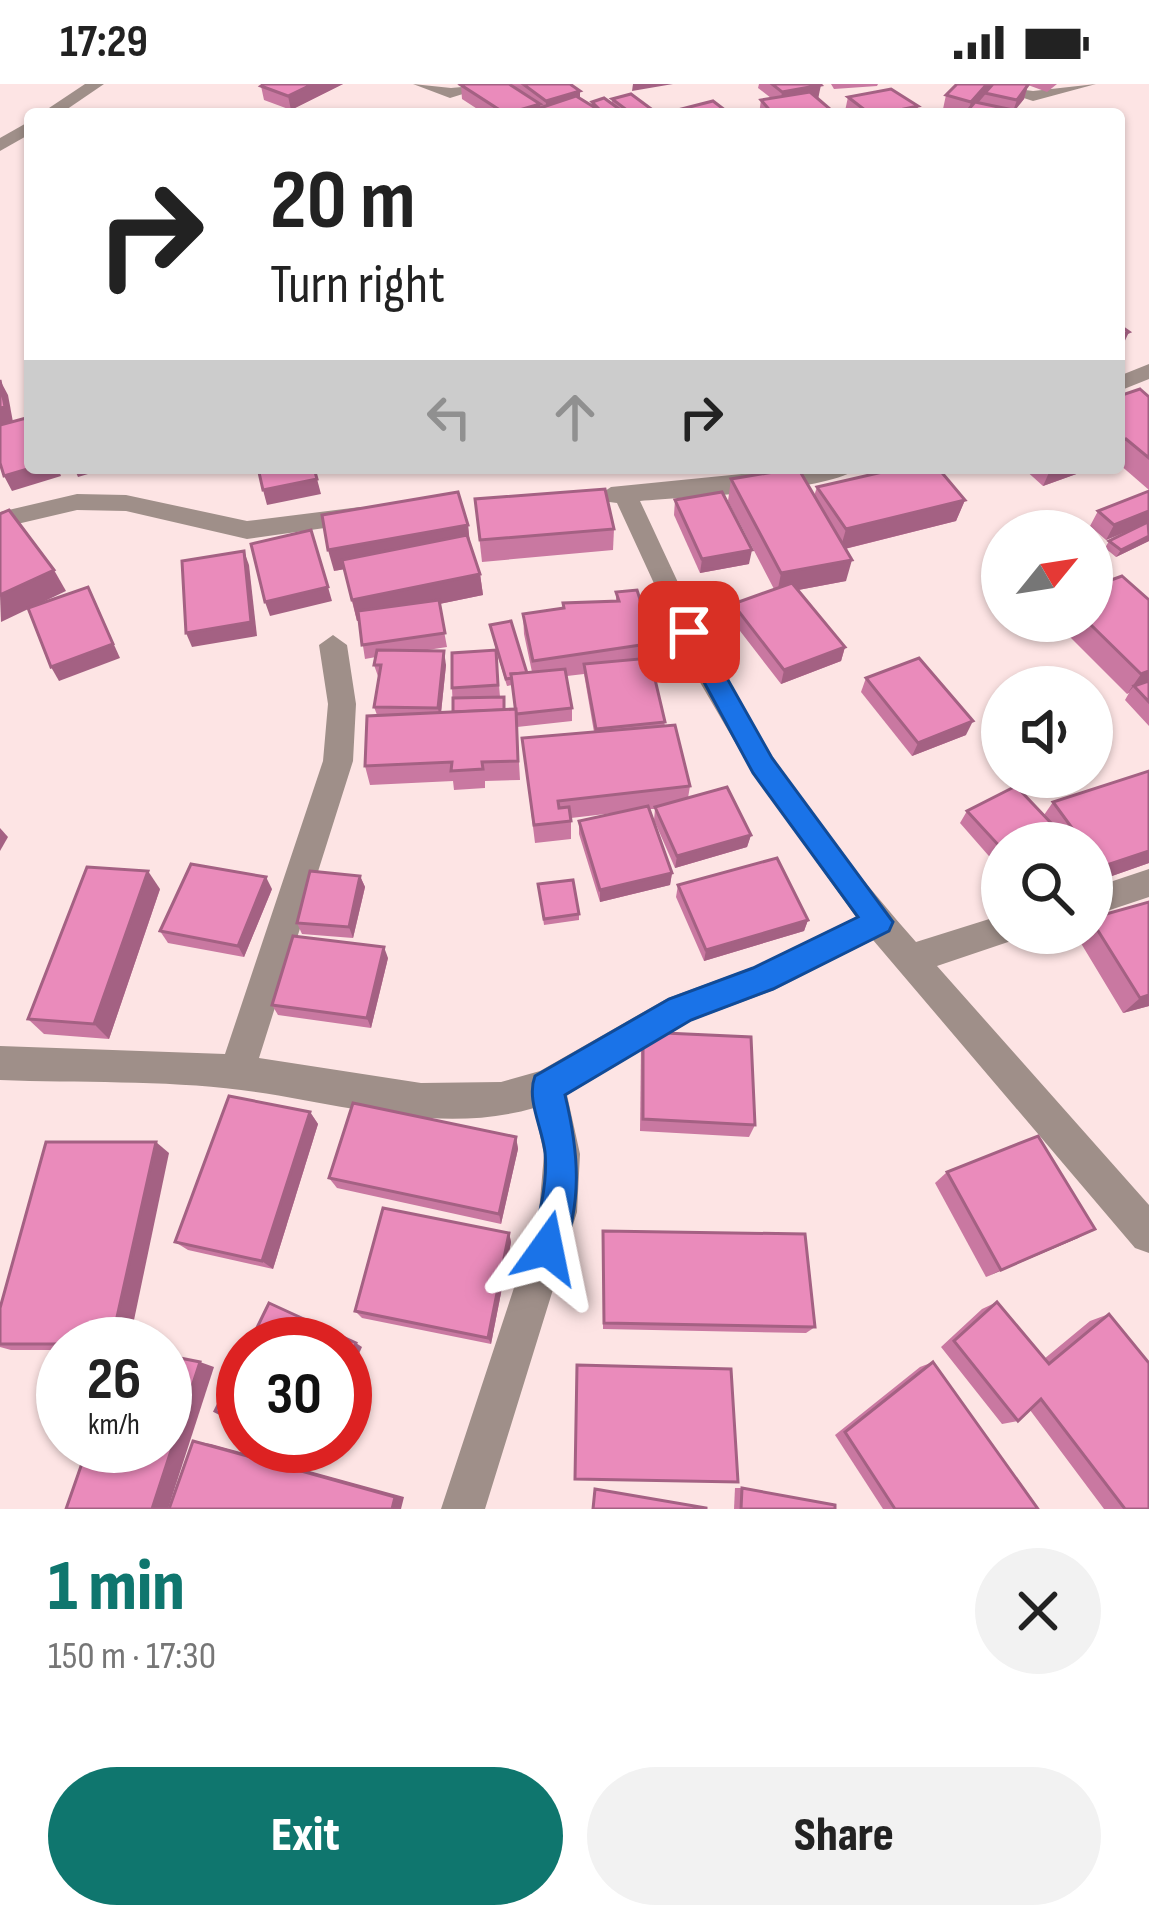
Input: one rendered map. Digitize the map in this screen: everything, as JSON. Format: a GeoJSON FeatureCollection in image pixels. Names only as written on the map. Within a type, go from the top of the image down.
{"type":"FeatureCollection","features":[{"type":"Feature","properties":{"kind":"street"},"geometry":{"type":"LineString","coordinates":[[50,84],[90,87]]}},
{"type":"Feature","properties":{"kind":"street"},"geometry":{"type":"LineString","coordinates":[[422,84],[450,93],[487,84]]}},
{"type":"Feature","properties":{"kind":"street"},"geometry":{"type":"LineString","coordinates":[[989,84],[1033,96],[1059,95],[1088,84]]}},
{"type":"Feature","properties":{"kind":"street"},"geometry":{"type":"LineString","coordinates":[[57,108],[90,87]]}},
{"type":"Feature","properties":{"kind":"street"},"geometry":{"type":"LineString","coordinates":[[583,496],[813,474]]}},
{"type":"Feature","properties":{"kind":"street"},"geometry":{"type":"LineString","coordinates":[[625,494],[708,672],[752,747],[878,922],[1149,1234]]}},
{"type":"Feature","properties":{"kind":"street"},"geometry":{"type":"LineString","coordinates":[[0,520],[77,502],[126,503],[247,530],[386,512]]}},
{"type":"Feature","properties":{"kind":"street"},"geometry":{"type":"LineString","coordinates":[[237,1072],[338,761],[342,704],[333,645]]}},
{"type":"Feature","properties":{"kind":"street"},"geometry":{"type":"LineString","coordinates":[[1113,895],[1149,884]]}},
{"type":"Feature","properties":{"kind":"street"},"geometry":{"type":"LineString","coordinates":[[0,1063],[237,1072],[422,1101],[501,1100],[547,1087],[680,1009],[762,979],[878,922]]}},
{"type":"Feature","properties":{"kind":"street"},"geometry":{"type":"LineString","coordinates":[[911,959],[981,937]]}},
{"type":"Feature","properties":{"kind":"street"},"geometry":{"type":"LineString","coordinates":[[464,1509],[558,1212],[562,1154],[547,1087]]}},
{"type":"Feature","properties":{"kind":"building"},"geometry":{"type":"Polygon","coordinates":[[[313,84],[288,96],[261,86],[313,84]]]}},
{"type":"Feature","properties":{"kind":"building"},"geometry":{"type":"Polygon","coordinates":[[[509,84],[540,104],[497,108],[461,85],[509,84]]]}},
{"type":"Feature","properties":{"kind":"building"},"geometry":{"type":"Polygon","coordinates":[[[523,84],[570,84],[580,91],[546,101],[523,84]]]}},
{"type":"Feature","properties":{"kind":"building"},"geometry":{"type":"Polygon","coordinates":[[[772,84],[820,84],[821,85],[782,92],[772,84]]]}},
{"type":"Feature","properties":{"kind":"building"},"geometry":{"type":"Polygon","coordinates":[[[957,84],[987,84],[971,102],[946,95],[957,84]]]}},
{"type":"Feature","properties":{"kind":"building"},"geometry":{"type":"Polygon","coordinates":[[[993,84],[1028,85],[1017,100],[985,93],[993,84]]]}},
{"type":"Feature","properties":{"kind":"building"},"geometry":{"type":"Polygon","coordinates":[[[891,89],[918,106],[862,108],[848,97],[891,89]]]}},
{"type":"Feature","properties":{"kind":"building"},"geometry":{"type":"Polygon","coordinates":[[[810,92],[829,108],[768,108],[761,100],[810,92]]]}},
{"type":"Feature","properties":{"kind":"building"},"geometry":{"type":"Polygon","coordinates":[[[631,94],[650,108],[624,108],[612,99],[631,94]]]}},
{"type":"Feature","properties":{"kind":"building"},"geometry":{"type":"Polygon","coordinates":[[[576,96],[596,108],[540,108],[576,96]]]}},
{"type":"Feature","properties":{"kind":"building"},"geometry":{"type":"Polygon","coordinates":[[[604,98],[618,108],[598,108],[592,102],[604,98]]]}},
{"type":"Feature","properties":{"kind":"building"},"geometry":{"type":"Polygon","coordinates":[[[713,101],[722,108],[686,108],[713,101]]]}},
{"type":"Feature","properties":{"kind":"building"},"geometry":{"type":"Polygon","coordinates":[[[975,102],[1003,108],[970,108],[975,102]]]}},
{"type":"Feature","properties":{"kind":"building"},"geometry":{"type":"Polygon","coordinates":[[[1140,389],[1149,397],[1149,458],[1125,439],[1125,394],[1140,389]]]}},
{"type":"Feature","properties":{"kind":"building"},"geometry":{"type":"Polygon","coordinates":[[[24,419],[24,470],[4,476],[0,463],[0,425],[24,419]]]}},
{"type":"Feature","properties":{"kind":"building"},"geometry":{"type":"Polygon","coordinates":[[[259,474],[316,474],[317,479],[263,490],[259,474]]]}},
{"type":"Feature","properties":{"kind":"building"},"geometry":{"type":"Polygon","coordinates":[[[802,474],[852,560],[781,573],[731,479],[802,474]]]}},
{"type":"Feature","properties":{"kind":"building"},"geometry":{"type":"Polygon","coordinates":[[[874,474],[943,474],[965,500],[846,529],[817,487],[874,474]]]}},
{"type":"Feature","properties":{"kind":"building"},"geometry":{"type":"Polygon","coordinates":[[[605,489],[614,529],[480,540],[475,499],[605,489]]]}},
{"type":"Feature","properties":{"kind":"building"},"geometry":{"type":"Polygon","coordinates":[[[1149,491],[1149,511],[1114,525],[1113,510],[1101,510],[1149,491]]]}},
{"type":"Feature","properties":{"kind":"building"},"geometry":{"type":"Polygon","coordinates":[[[458,492],[468,525],[328,550],[322,515],[458,492]]]}},
{"type":"Feature","properties":{"kind":"building"},"geometry":{"type":"Polygon","coordinates":[[[722,492],[752,550],[702,559],[675,500],[722,492]]]}},
{"type":"Feature","properties":{"kind":"building"},"geometry":{"type":"Polygon","coordinates":[[[9,510],[54,570],[0,595],[0,514],[9,510]]]}},
{"type":"Feature","properties":{"kind":"building"},"geometry":{"type":"Polygon","coordinates":[[[1148,522],[1149,536],[1121,550],[1113,539],[1148,522]]]}},
{"type":"Feature","properties":{"kind":"building"},"geometry":{"type":"Polygon","coordinates":[[[311,530],[328,587],[265,602],[251,544],[311,530]]]}},
{"type":"Feature","properties":{"kind":"building"},"geometry":{"type":"Polygon","coordinates":[[[467,535],[480,574],[352,600],[342,560],[467,535]]]}},
{"type":"Feature","properties":{"kind":"building"},"geometry":{"type":"Polygon","coordinates":[[[244,551],[251,622],[186,633],[182,561],[244,551]]]}},
{"type":"Feature","properties":{"kind":"building"},"geometry":{"type":"Polygon","coordinates":[[[1122,576],[1149,600],[1149,671],[1141,674],[1108,642],[1113,642],[1113,579],[1122,576]]]}},
{"type":"Feature","properties":{"kind":"building"},"geometry":{"type":"Polygon","coordinates":[[[792,583],[845,647],[784,670],[733,604],[792,583]]]}},
{"type":"Feature","properties":{"kind":"building"},"geometry":{"type":"Polygon","coordinates":[[[88,587],[113,644],[51,667],[28,608],[88,587]]]}},
{"type":"Feature","properties":{"kind":"building"},"geometry":{"type":"Polygon","coordinates":[[[637,590],[654,643],[533,661],[523,614],[564,608],[563,603],[619,601],[616,592],[637,590]]]}},
{"type":"Feature","properties":{"kind":"building"},"geometry":{"type":"Polygon","coordinates":[[[439,600],[445,633],[362,645],[358,611],[439,600]]]}},
{"type":"Feature","properties":{"kind":"building"},"geometry":{"type":"Polygon","coordinates":[[[511,621],[527,673],[506,679],[490,625],[511,621]]]}},
{"type":"Feature","properties":{"kind":"building"},"geometry":{"type":"Polygon","coordinates":[[[377,650],[444,651],[438,708],[374,707],[381,665],[374,665],[377,650]]]}},
{"type":"Feature","properties":{"kind":"building"},"geometry":{"type":"Polygon","coordinates":[[[496,650],[498,685],[452,688],[452,653],[496,650]]]}},
{"type":"Feature","properties":{"kind":"building"},"geometry":{"type":"Polygon","coordinates":[[[650,658],[665,722],[596,729],[584,664],[650,658]]]}},
{"type":"Feature","properties":{"kind":"building"},"geometry":{"type":"Polygon","coordinates":[[[919,658],[973,721],[918,743],[866,678],[919,658]]]}},
{"type":"Feature","properties":{"kind":"building"},"geometry":{"type":"Polygon","coordinates":[[[565,669],[572,708],[516,714],[511,674],[565,669]]]}},
{"type":"Feature","properties":{"kind":"building"},"geometry":{"type":"Polygon","coordinates":[[[1149,681],[1149,702],[1134,686],[1149,681]]]}},
{"type":"Feature","properties":{"kind":"building"},"geometry":{"type":"Polygon","coordinates":[[[504,697],[504,710],[453,712],[453,698],[504,697]]]}},
{"type":"Feature","properties":{"kind":"building"},"geometry":{"type":"Polygon","coordinates":[[[516,709],[518,761],[482,762],[483,769],[451,771],[452,762],[365,766],[367,716],[516,709]]]}},
{"type":"Feature","properties":{"kind":"building"},"geometry":{"type":"Polygon","coordinates":[[[675,725],[690,786],[558,801],[559,808],[569,807],[571,821],[534,825],[522,738],[675,725]]]}},
{"type":"Feature","properties":{"kind":"building"},"geometry":{"type":"Polygon","coordinates":[[[1149,771],[1149,851],[1113,863],[1113,822],[1068,822],[1053,802],[1113,798],[1113,783],[1149,771]]]}},
{"type":"Feature","properties":{"kind":"building"},"geometry":{"type":"Polygon","coordinates":[[[727,787],[751,835],[677,856],[655,807],[727,787]]]}},
{"type":"Feature","properties":{"kind":"building"},"geometry":{"type":"Polygon","coordinates":[[[992,798],[1027,798],[1050,822],[981,822],[981,826],[967,811],[992,798]]]}},
{"type":"Feature","properties":{"kind":"building"},"geometry":{"type":"Polygon","coordinates":[[[648,806],[672,873],[600,890],[579,821],[648,806]]]}},
{"type":"Feature","properties":{"kind":"building"},"geometry":{"type":"Polygon","coordinates":[[[777,858],[808,920],[706,950],[678,885],[777,858]]]}},
{"type":"Feature","properties":{"kind":"building"},"geometry":{"type":"Polygon","coordinates":[[[191,864],[266,877],[238,946],[160,931],[191,864]]]}},
{"type":"Feature","properties":{"kind":"building"},"geometry":{"type":"Polygon","coordinates":[[[87,867],[148,871],[94,1024],[28,1019],[87,867]]]}},
{"type":"Feature","properties":{"kind":"building"},"geometry":{"type":"Polygon","coordinates":[[[310,871],[360,876],[349,927],[297,923],[310,871]]]}},
{"type":"Feature","properties":{"kind":"building"},"geometry":{"type":"Polygon","coordinates":[[[573,880],[579,914],[544,919],[538,884],[573,880]]]}},
{"type":"Feature","properties":{"kind":"building"},"geometry":{"type":"Polygon","coordinates":[[[1149,902],[1149,995],[1140,998],[1113,954],[1113,912],[1149,902]]]}},
{"type":"Feature","properties":{"kind":"building"},"geometry":{"type":"Polygon","coordinates":[[[293,936],[384,947],[367,1018],[272,1005],[293,936]]]}},
{"type":"Feature","properties":{"kind":"building"},"geometry":{"type":"Polygon","coordinates":[[[643,1032],[751,1037],[755,1125],[643,1119],[643,1032]]]}},
{"type":"Feature","properties":{"kind":"building"},"geometry":{"type":"Polygon","coordinates":[[[229,1096],[310,1112],[262,1261],[175,1242],[229,1096]]]}},
{"type":"Feature","properties":{"kind":"building"},"geometry":{"type":"Polygon","coordinates":[[[353,1103],[516,1137],[499,1214],[329,1178],[353,1103]]]}},
{"type":"Feature","properties":{"kind":"building"},"geometry":{"type":"Polygon","coordinates":[[[1038,1136],[1095,1229],[1001,1270],[947,1172],[1038,1136]]]}},
{"type":"Feature","properties":{"kind":"building"},"geometry":{"type":"Polygon","coordinates":[[[46,1142],[156,1142],[117,1317],[36,1317],[36,1344],[0,1344],[0,1308],[46,1142]]]}},
{"type":"Feature","properties":{"kind":"building"},"geometry":{"type":"Polygon","coordinates":[[[383,1208],[509,1233],[488,1338],[355,1311],[383,1208]]]}},
{"type":"Feature","properties":{"kind":"building"},"geometry":{"type":"Polygon","coordinates":[[[603,1231],[805,1234],[815,1327],[604,1323],[603,1231]]]}},
{"type":"Feature","properties":{"kind":"building"},"geometry":{"type":"Polygon","coordinates":[[[997,1302],[1049,1364],[1109,1314],[1149,1363],[1149,1509],[1125,1509],[1041,1399],[1018,1421],[954,1341],[997,1302]]]}},
{"type":"Feature","properties":{"kind":"building"},"geometry":{"type":"Polygon","coordinates":[[[269,1303],[299,1317],[262,1317],[269,1303]]]}},
{"type":"Feature","properties":{"kind":"building"},"geometry":{"type":"Polygon","coordinates":[[[192,1360],[200,1362],[192,1386],[192,1360]]]}},
{"type":"Feature","properties":{"kind":"building"},"geometry":{"type":"Polygon","coordinates":[[[933,1362],[1038,1509],[895,1509],[845,1432],[933,1362]]]}},
{"type":"Feature","properties":{"kind":"building"},"geometry":{"type":"Polygon","coordinates":[[[577,1365],[731,1369],[738,1482],[575,1479],[577,1365]]]}},
{"type":"Feature","properties":{"kind":"building"},"geometry":{"type":"Polygon","coordinates":[[[192,1444],[216,1447],[216,1473],[308,1473],[395,1497],[392,1509],[169,1509],[182,1473],[192,1473],[192,1444]]]}},
{"type":"Feature","properties":{"kind":"building"},"geometry":{"type":"Polygon","coordinates":[[[79,1473],[164,1473],[152,1509],[66,1509],[79,1473]]]}},
{"type":"Feature","properties":{"kind":"building"},"geometry":{"type":"Polygon","coordinates":[[[742,1488],[835,1505],[835,1509],[741,1509],[742,1488]]]}},
{"type":"Feature","properties":{"kind":"building"},"geometry":{"type":"Polygon","coordinates":[[[595,1489],[706,1508],[706,1509],[593,1509],[595,1489]]]}},
{"type":"Feature","properties":{"kind":"route"},"geometry":{"type":"LineString","coordinates":[[547,1248],[558,1212],[562,1154],[547,1087],[680,1009],[762,979],[878,922],[763,765],[689,632]]}}]}
